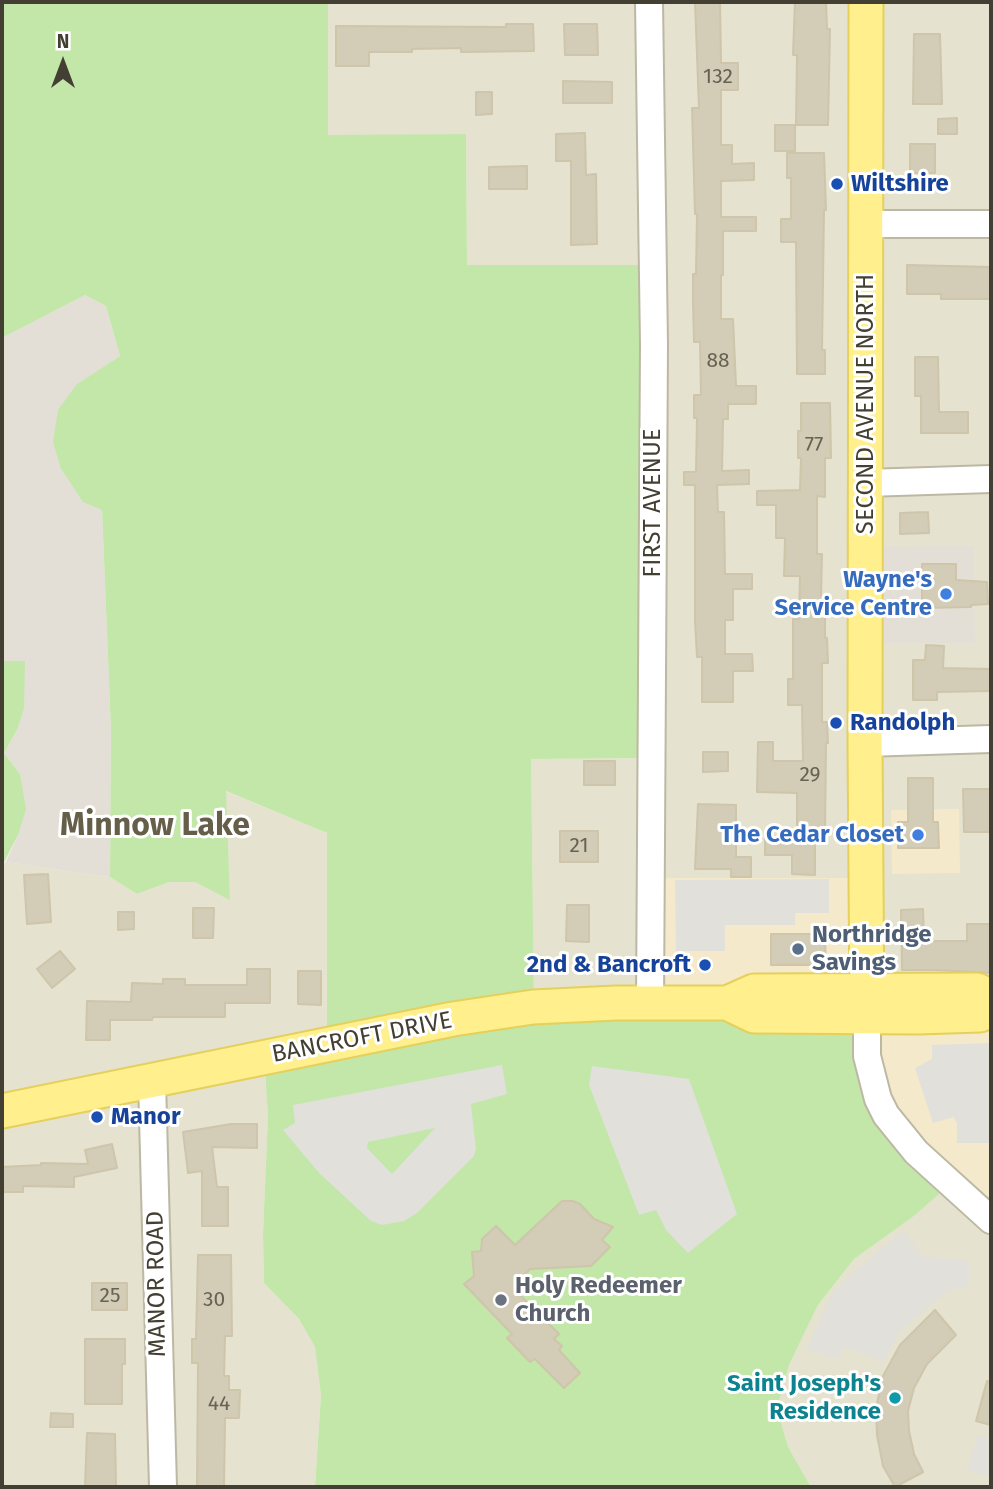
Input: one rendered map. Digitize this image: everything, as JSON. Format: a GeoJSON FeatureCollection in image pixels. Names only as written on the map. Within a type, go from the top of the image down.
{"type":"FeatureCollection","features":[{"type":"Feature","properties":{"kind":"main road","name":"SECOND AVENUE NORTH"},"geometry":{"type":"LineString","coordinates":[[866,2],[867,1003]]}},
{"type":"Feature","properties":{"kind":"main road","name":"BANCROFT DRIVE"},"geometry":{"type":"LineString","coordinates":[[2,1111],[440,1021],[511,1010],[569,1004],[727,1003],[754,1016],[977,990],[991,997]]}},
{"type":"Feature","properties":{"kind":"main road","name":"BANCROFT DRIVE"},"geometry":{"type":"LineString","coordinates":[[867,1003],[980,1015],[991,1009]]}},
{"type":"Feature","properties":{"kind":"street","name":"FIRST AVENUE"},"geometry":{"type":"LineString","coordinates":[[649,2],[654,345],[650,1004]]}},
{"type":"Feature","properties":{"kind":"street"},"geometry":{"type":"LineString","coordinates":[[865,224],[991,224]]}},
{"type":"Feature","properties":{"kind":"street"},"geometry":{"type":"LineString","coordinates":[[866,483],[991,479]]}},
{"type":"Feature","properties":{"kind":"street"},"geometry":{"type":"LineString","coordinates":[[865,743],[991,739]]}},
{"type":"Feature","properties":{"kind":"street"},"geometry":{"type":"LineString","coordinates":[[867,1003],[867,1056],[878,1099],[887,1115],[916,1152],[991,1220]]}},
{"type":"Feature","properties":{"kind":"street","name":"MANOR ROAD"},"geometry":{"type":"LineString","coordinates":[[152,1081],[163,1487]]}},
{"type":"Feature","properties":{"kind":"shaded area"},"geometry":{"type":"Polygon","coordinates":[[[328,2],[991,2],[991,995],[534,1005],[531,759],[649,758],[651,265],[467,265],[466,134],[328,136],[328,2]]]}},
{"type":"Feature","properties":{"kind":"shaded area"},"geometry":{"type":"Polygon","coordinates":[[[85,295],[106,306],[120,356],[77,384],[61,469],[83,501],[102,509],[111,730],[110,877],[6,862],[18,835],[20,774],[4,753],[17,730],[25,661],[2,661],[2,338],[85,295]]]}},
{"type":"Feature","properties":{"kind":"shaded area"},"geometry":{"type":"Polygon","coordinates":[[[973,546],[975,643],[868,643],[868,547],[973,546]]]}},
{"type":"Feature","properties":{"kind":"shaded area"},"geometry":{"type":"Polygon","coordinates":[[[225,791],[327,833],[327,1042],[264,1056],[268,1116],[263,1234],[264,1283],[299,1319],[315,1347],[321,1395],[315,1487],[2,1487],[2,866],[6,862],[110,877],[137,894],[169,882],[195,882],[230,899],[225,791]]]}},
{"type":"Feature","properties":{"kind":"shaded area"},"geometry":{"type":"Polygon","coordinates":[[[959,809],[960,873],[892,874],[891,810],[959,809]]]}},
{"type":"Feature","properties":{"kind":"shaded area"},"geometry":{"type":"Polygon","coordinates":[[[652,878],[865,878],[866,989],[651,1003],[652,878]]]}},
{"type":"Feature","properties":{"kind":"shaded area"},"geometry":{"type":"Polygon","coordinates":[[[829,879],[829,913],[795,913],[795,925],[725,925],[725,951],[676,951],[675,880],[829,879]]]}},
{"type":"Feature","properties":{"kind":"shaded area"},"geometry":{"type":"Polygon","coordinates":[[[991,1010],[991,1196],[962,1195],[896,1130],[865,1017],[991,1010]]]}},
{"type":"Feature","properties":{"kind":"shaded area"},"geometry":{"type":"Polygon","coordinates":[[[991,1043],[991,1143],[957,1143],[957,1124],[954,1117],[933,1123],[915,1068],[932,1059],[932,1045],[991,1043]]]}},
{"type":"Feature","properties":{"kind":"shaded area"},"geometry":{"type":"Polygon","coordinates":[[[502,1065],[507,1094],[471,1104],[476,1149],[474,1156],[417,1213],[404,1221],[382,1225],[371,1221],[319,1173],[283,1130],[295,1123],[293,1105],[502,1065]],[[435,1128],[368,1142],[367,1148],[392,1174],[435,1128]]]}},
{"type":"Feature","properties":{"kind":"shaded area"},"geometry":{"type":"Polygon","coordinates":[[[592,1066],[689,1079],[737,1214],[688,1253],[666,1230],[656,1210],[639,1215],[589,1085],[592,1066]]]}},
{"type":"Feature","properties":{"kind":"shaded area"},"geometry":{"type":"Polygon","coordinates":[[[946,1188],[962,1195],[991,1196],[991,1487],[811,1487],[788,1447],[777,1407],[789,1365],[818,1305],[854,1259],[914,1216],[946,1188]]]}},
{"type":"Feature","properties":{"kind":"shaded area"},"geometry":{"type":"Polygon","coordinates":[[[903,1231],[922,1256],[969,1261],[968,1288],[955,1287],[928,1306],[898,1333],[883,1361],[844,1347],[838,1359],[807,1349],[832,1295],[849,1276],[903,1231]]]}},
{"type":"Feature","properties":{"kind":"shaded area"},"geometry":{"type":"Polygon","coordinates":[[[977,1435],[991,1439],[991,1477],[968,1470],[977,1435]]]}},
{"type":"Feature","properties":{"kind":"green space"},"geometry":{"type":"Polygon","coordinates":[[[2,2],[328,2],[328,135],[466,134],[467,265],[652,265],[650,758],[531,759],[534,1005],[865,1017],[870,1078],[946,1188],[914,1216],[854,1259],[818,1305],[789,1365],[777,1408],[788,1447],[811,1487],[315,1487],[321,1395],[315,1347],[299,1319],[264,1283],[263,1234],[268,1116],[264,1055],[327,1042],[327,833],[226,791],[230,900],[195,882],[169,882],[137,894],[110,877],[111,730],[102,510],[83,502],[61,469],[53,442],[58,410],[77,384],[120,356],[106,306],[85,295],[2,338],[2,2]]]}},
{"type":"Feature","properties":{"kind":"green space"},"geometry":{"type":"Polygon","coordinates":[[[2,661],[25,661],[24,708],[17,730],[4,753],[20,774],[26,809],[18,835],[2,866],[2,661]]]}},
{"type":"Feature","properties":{"kind":"building"},"geometry":{"type":"Polygon","coordinates":[[[695,2],[720,2],[721,63],[738,63],[738,90],[721,90],[721,145],[732,145],[732,164],[754,163],[754,180],[721,181],[721,217],[756,217],[756,231],[723,231],[721,319],[733,319],[736,386],[756,386],[756,404],[728,404],[728,419],[723,419],[722,471],[749,470],[749,484],[717,485],[718,512],[724,512],[725,574],[752,574],[752,589],[733,589],[733,620],[725,620],[725,654],[752,654],[753,671],[733,671],[733,702],[702,702],[702,657],[697,657],[695,620],[695,485],[684,485],[684,472],[696,472],[697,418],[694,418],[694,395],[701,395],[700,342],[694,342],[693,301],[697,214],[692,108],[699,108],[695,2]]]}},
{"type":"Feature","properties":{"kind":"building"},"geometry":{"type":"Polygon","coordinates":[[[795,2],[826,2],[827,29],[830,29],[828,125],[796,125],[797,55],[793,55],[795,2]]]}},
{"type":"Feature","properties":{"kind":"building"},"geometry":{"type":"Polygon","coordinates":[[[506,24],[533,24],[534,51],[461,52],[461,48],[369,52],[369,66],[336,66],[336,26],[506,27],[506,24]]]}},
{"type":"Feature","properties":{"kind":"building"},"geometry":{"type":"Polygon","coordinates":[[[564,24],[597,24],[598,55],[565,55],[564,24]]]}},
{"type":"Feature","properties":{"kind":"building"},"geometry":{"type":"Polygon","coordinates":[[[914,34],[940,34],[942,104],[913,104],[914,34]]]}},
{"type":"Feature","properties":{"kind":"building"},"geometry":{"type":"Polygon","coordinates":[[[563,81],[612,82],[612,103],[563,103],[563,81]]]}},
{"type":"Feature","properties":{"kind":"building"},"geometry":{"type":"Polygon","coordinates":[[[476,92],[492,92],[492,114],[476,115],[476,92]]]}},
{"type":"Feature","properties":{"kind":"building"},"geometry":{"type":"Polygon","coordinates":[[[957,118],[957,134],[938,134],[938,119],[957,118]]]}},
{"type":"Feature","properties":{"kind":"building"},"geometry":{"type":"Polygon","coordinates":[[[775,125],[795,125],[795,151],[775,151],[775,125]]]}},
{"type":"Feature","properties":{"kind":"building"},"geometry":{"type":"Polygon","coordinates":[[[585,133],[586,175],[596,174],[597,244],[571,245],[571,161],[556,161],[556,134],[585,133]]]}},
{"type":"Feature","properties":{"kind":"building"},"geometry":{"type":"Polygon","coordinates":[[[910,144],[935,144],[935,173],[910,173],[910,144]]]}},
{"type":"Feature","properties":{"kind":"building"},"geometry":{"type":"Polygon","coordinates":[[[787,153],[824,153],[826,210],[822,350],[825,350],[825,374],[797,374],[796,242],[781,242],[781,219],[791,219],[791,178],[787,178],[787,153]]]}},
{"type":"Feature","properties":{"kind":"building"},"geometry":{"type":"Polygon","coordinates":[[[527,166],[527,189],[489,189],[489,167],[527,166]]]}},
{"type":"Feature","properties":{"kind":"building"},"geometry":{"type":"Polygon","coordinates":[[[907,265],[991,267],[991,299],[941,299],[941,294],[907,294],[907,265]]]}},
{"type":"Feature","properties":{"kind":"building"},"geometry":{"type":"Polygon","coordinates":[[[915,357],[938,357],[939,412],[968,412],[968,433],[921,433],[921,396],[915,396],[915,357]]]}},
{"type":"Feature","properties":{"kind":"building"},"geometry":{"type":"Polygon","coordinates":[[[801,403],[830,403],[831,458],[825,458],[825,497],[817,496],[817,554],[822,554],[821,596],[825,596],[828,663],[822,663],[822,722],[827,722],[828,743],[825,833],[815,833],[815,875],[792,874],[792,855],[765,855],[765,836],[797,837],[797,793],[757,792],[758,742],[773,742],[773,761],[803,761],[802,705],[788,705],[788,679],[793,679],[793,619],[799,619],[800,576],[784,576],[785,538],[776,538],[776,505],[757,505],[757,491],[800,490],[798,431],[801,431],[801,403]]]}},
{"type":"Feature","properties":{"kind":"building"},"geometry":{"type":"Polygon","coordinates":[[[928,512],[929,533],[900,534],[900,513],[928,512]]]}},
{"type":"Feature","properties":{"kind":"building","name":"Wayne's Service Centre"},"geometry":{"type":"Polygon","coordinates":[[[922,564],[956,564],[956,580],[987,582],[988,604],[922,608],[922,564]]]}},
{"type":"Feature","properties":{"kind":"building"},"geometry":{"type":"Polygon","coordinates":[[[926,645],[944,646],[943,668],[991,669],[991,691],[937,692],[937,700],[913,700],[913,660],[925,660],[926,645]]]}},
{"type":"Feature","properties":{"kind":"building"},"geometry":{"type":"Polygon","coordinates":[[[703,752],[728,752],[728,771],[703,772],[703,752]]]}},
{"type":"Feature","properties":{"kind":"building"},"geometry":{"type":"Polygon","coordinates":[[[584,761],[615,761],[615,785],[584,785],[584,761]]]}},
{"type":"Feature","properties":{"kind":"building"},"geometry":{"type":"Polygon","coordinates":[[[908,778],[933,778],[933,822],[938,822],[939,848],[898,848],[898,822],[908,822],[908,778]]]}},
{"type":"Feature","properties":{"kind":"building"},"geometry":{"type":"Polygon","coordinates":[[[963,789],[991,789],[991,832],[964,832],[963,789]]]}},
{"type":"Feature","properties":{"kind":"building"},"geometry":{"type":"Polygon","coordinates":[[[698,804],[736,805],[736,857],[751,857],[751,877],[731,877],[731,869],[695,869],[698,804]]]}},
{"type":"Feature","properties":{"kind":"building"},"geometry":{"type":"Polygon","coordinates":[[[560,831],[598,831],[598,862],[560,862],[560,831]]]}},
{"type":"Feature","properties":{"kind":"building"},"geometry":{"type":"Polygon","coordinates":[[[48,874],[51,922],[27,924],[24,875],[48,874]]]}},
{"type":"Feature","properties":{"kind":"building"},"geometry":{"type":"Polygon","coordinates":[[[567,905],[589,905],[589,942],[566,941],[567,905]]]}},
{"type":"Feature","properties":{"kind":"building"},"geometry":{"type":"Polygon","coordinates":[[[193,908],[214,908],[213,938],[193,938],[193,908]]]}},
{"type":"Feature","properties":{"kind":"building"},"geometry":{"type":"Polygon","coordinates":[[[923,909],[924,941],[967,941],[967,924],[991,924],[991,973],[902,970],[901,910],[923,909]]]}},
{"type":"Feature","properties":{"kind":"building"},"geometry":{"type":"Polygon","coordinates":[[[118,912],[134,912],[134,929],[118,930],[118,912]]]}},
{"type":"Feature","properties":{"kind":"building","name":"Northridge Savings"},"geometry":{"type":"Polygon","coordinates":[[[771,934],[825,934],[826,965],[771,965],[771,934]]]}},
{"type":"Feature","properties":{"kind":"building"},"geometry":{"type":"Polygon","coordinates":[[[60,951],[75,969],[52,988],[37,969],[60,951]]]}},
{"type":"Feature","properties":{"kind":"building"},"geometry":{"type":"Polygon","coordinates":[[[247,969],[270,969],[270,1003],[225,1003],[225,1017],[110,1020],[110,1040],[86,1040],[87,1001],[131,1002],[132,983],[163,984],[163,979],[185,979],[185,985],[247,985],[247,969]]]}},
{"type":"Feature","properties":{"kind":"building"},"geometry":{"type":"Polygon","coordinates":[[[298,971],[321,971],[321,1005],[298,1004],[298,971]]]}},
{"type":"Feature","properties":{"kind":"building"},"geometry":{"type":"Polygon","coordinates":[[[231,1124],[257,1124],[257,1148],[212,1147],[217,1187],[228,1187],[228,1226],[202,1226],[202,1171],[188,1173],[183,1132],[231,1124]]]}},
{"type":"Feature","properties":{"kind":"building"},"geometry":{"type":"Polygon","coordinates":[[[112,1144],[117,1168],[74,1177],[74,1187],[23,1186],[23,1192],[2,1192],[2,1167],[41,1163],[88,1164],[85,1150],[112,1144]]]}},
{"type":"Feature","properties":{"kind":"building","name":"Holy Redeemer Church"},"geometry":{"type":"Polygon","coordinates":[[[562,1201],[580,1204],[594,1219],[613,1227],[602,1240],[610,1247],[591,1266],[530,1269],[516,1283],[522,1289],[518,1293],[559,1334],[554,1339],[562,1346],[559,1350],[580,1373],[564,1388],[535,1359],[530,1362],[507,1338],[512,1334],[464,1284],[474,1276],[472,1252],[481,1251],[482,1239],[496,1226],[515,1245],[562,1201]]]}},
{"type":"Feature","properties":{"kind":"building"},"geometry":{"type":"Polygon","coordinates":[[[198,1255],[231,1255],[232,1336],[225,1336],[224,1376],[229,1376],[229,1390],[240,1390],[239,1418],[225,1418],[224,1486],[220,1487],[197,1487],[198,1363],[192,1363],[192,1339],[196,1339],[198,1255]]]}},
{"type":"Feature","properties":{"kind":"building"},"geometry":{"type":"Polygon","coordinates":[[[92,1283],[127,1283],[127,1310],[92,1310],[92,1283]]]}},
{"type":"Feature","properties":{"kind":"building","name":"Saint Joseph's Residence"},"geometry":{"type":"Polygon","coordinates":[[[935,1310],[956,1335],[927,1364],[914,1388],[908,1411],[914,1454],[923,1472],[895,1487],[883,1466],[877,1435],[876,1408],[883,1376],[900,1345],[935,1310]]]}},
{"type":"Feature","properties":{"kind":"building"},"geometry":{"type":"Polygon","coordinates":[[[85,1339],[125,1339],[122,1404],[85,1404],[85,1339]]]}},
{"type":"Feature","properties":{"kind":"building"},"geometry":{"type":"Polygon","coordinates":[[[987,1381],[991,1382],[991,1425],[976,1421],[987,1381]]]}},
{"type":"Feature","properties":{"kind":"building"},"geometry":{"type":"Polygon","coordinates":[[[51,1413],[73,1414],[73,1427],[50,1427],[51,1413]]]}},
{"type":"Feature","properties":{"kind":"building"},"geometry":{"type":"Polygon","coordinates":[[[87,1433],[115,1434],[116,1487],[85,1487],[87,1433]]]}},
{"type":"Feature","properties":{"kind":"place","name":"Wiltshire"},"geometry":{"type":"Point","coordinates":[837,184]}},
{"type":"Feature","properties":{"kind":"place","name":"Wayne's Service Centre"},"geometry":{"type":"Point","coordinates":[946,594]}},
{"type":"Feature","properties":{"kind":"place","name":"Randolph"},"geometry":{"type":"Point","coordinates":[836,723]}},
{"type":"Feature","properties":{"kind":"place","name":"The Cedar Closet"},"geometry":{"type":"Point","coordinates":[918,835]}},
{"type":"Feature","properties":{"kind":"place","name":"Northridge Savings"},"geometry":{"type":"Point","coordinates":[798,949]}},
{"type":"Feature","properties":{"kind":"place","name":"2nd & Bancroft"},"geometry":{"type":"Point","coordinates":[705,965]}},
{"type":"Feature","properties":{"kind":"place","name":"Manor"},"geometry":{"type":"Point","coordinates":[97,1117]}},
{"type":"Feature","properties":{"kind":"place","name":"Holy Redeemer Church"},"geometry":{"type":"Point","coordinates":[501,1300]}},
{"type":"Feature","properties":{"kind":"place","name":"Saint Joseph's Residence"},"geometry":{"type":"Point","coordinates":[895,1398]}},
{"type":"Feature","properties":{"kind":"district","name":"Minnow Lake"},"geometry":{"type":"Point","coordinates":[155,826]}}]}
